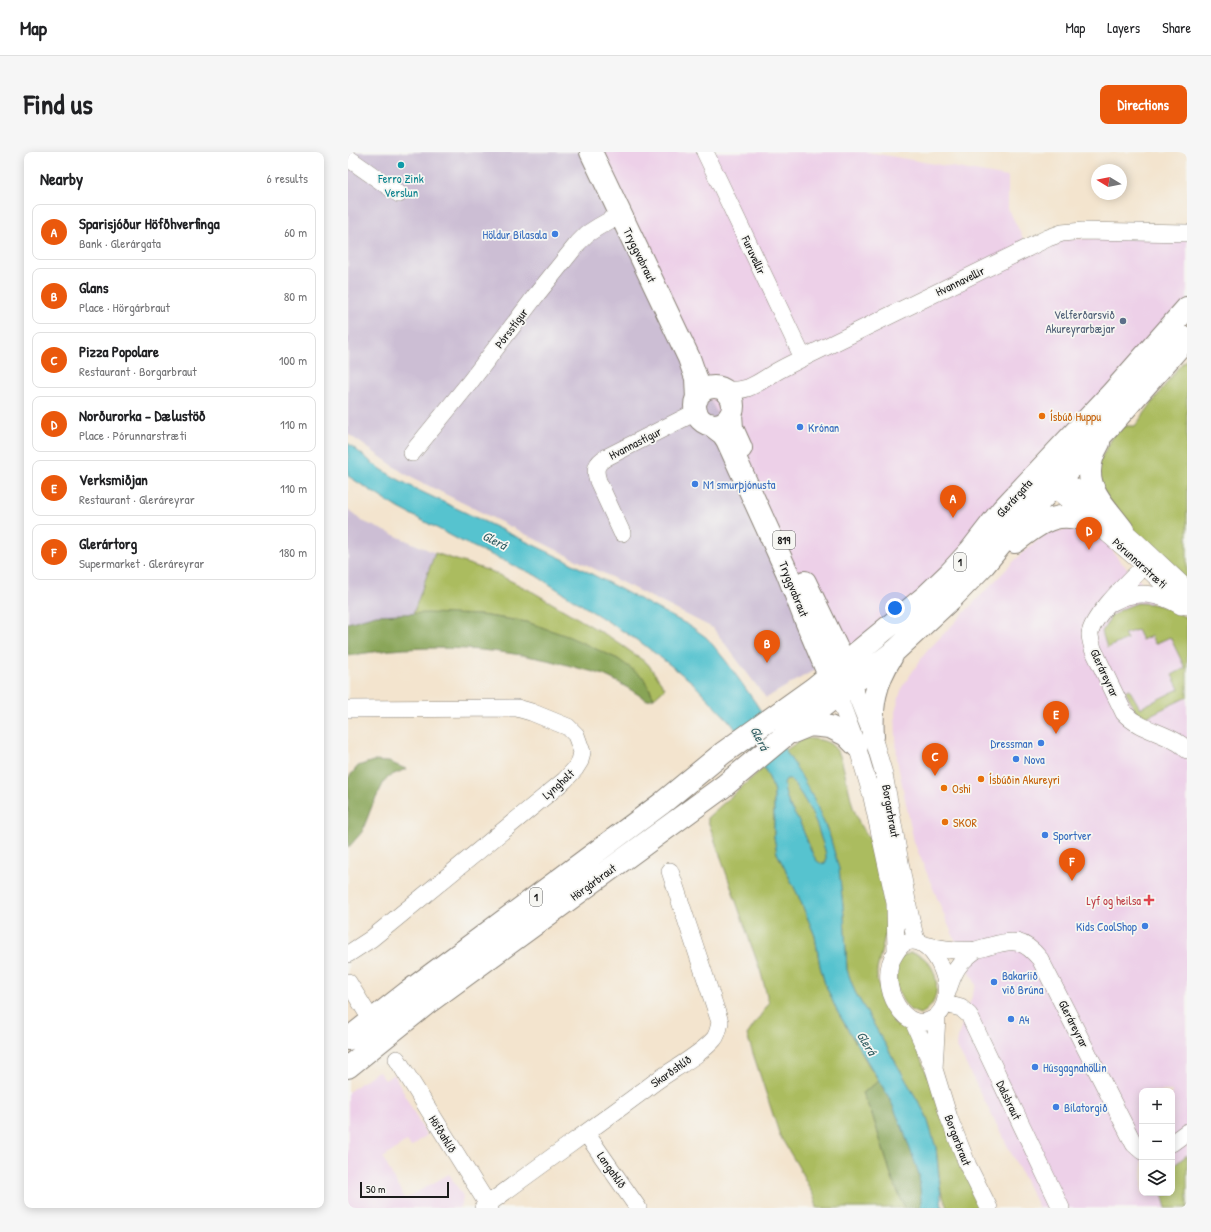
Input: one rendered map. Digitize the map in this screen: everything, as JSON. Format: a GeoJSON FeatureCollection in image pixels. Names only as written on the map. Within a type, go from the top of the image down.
{"type":"FeatureCollection","features":[{"type":"Feature","properties":{"kind":"main road","name":"Tryggvabraut"},"geometry":{"type":"LineString","coordinates":[[591,152],[689,358],[696,378],[701,412],[727,440],[787,572],[841,679]]}},
{"type":"Feature","properties":{"kind":"main road","name":"Glerárgata"},"geometry":{"type":"LineString","coordinates":[[841,679],[896,650],[952,598],[984,565],[1012,531],[1044,480],[1117,388],[1187,308]]}},
{"type":"Feature","properties":{"kind":"main road","name":"Glerárgata"},"geometry":{"type":"LineString","coordinates":[[841,679],[938,585],[971,550],[1002,510],[1044,480],[1109,427],[1187,338]]}},
{"type":"Feature","properties":{"kind":"main road","name":"Tryggvabraut"},"geometry":{"type":"LineString","coordinates":[[689,358],[726,400],[735,436],[796,565],[841,679]]}},
{"type":"Feature","properties":{"kind":"main road"},"geometry":{"type":"LineString","coordinates":[[710,388],[726,400],[728,419],[723,423],[716,425],[701,412],[700,394],[710,388]]}},
{"type":"Feature","properties":{"kind":"main road"},"geometry":{"type":"LineString","coordinates":[[1109,427],[1092,456],[1090,476],[1092,487],[1123,530]]}},
{"type":"Feature","properties":{"kind":"main road"},"geometry":{"type":"LineString","coordinates":[[984,565],[1033,528],[1050,519],[1071,516],[1096,524]]}},
{"type":"Feature","properties":{"kind":"main road"},"geometry":{"type":"LineString","coordinates":[[788,733],[810,726],[830,727],[846,735],[865,741],[872,721],[874,696],[879,681],[896,650]]}},
{"type":"Feature","properties":{"kind":"main road","name":"Hörgárbraut"},"geometry":{"type":"LineString","coordinates":[[348,1039],[408,992],[657,808],[723,753],[779,713],[841,679]]}},
{"type":"Feature","properties":{"kind":"main road","name":"Hörgárbraut"},"geometry":{"type":"LineString","coordinates":[[348,1067],[430,1001],[724,786],[788,733],[841,679]]}},
{"type":"Feature","properties":{"kind":"street","name":"Furuvellir"},"geometry":{"type":"LineString","coordinates":[[705,152],[803,358]]}},
{"type":"Feature","properties":{"kind":"street"},"geometry":{"type":"LineString","coordinates":[[348,158],[399,194]]}},
{"type":"Feature","properties":{"kind":"street","name":"Þórsstígur"},"geometry":{"type":"LineString","coordinates":[[412,453],[465,388],[578,243],[587,234],[621,214]]}},
{"type":"Feature","properties":{"kind":"street","name":"Hvannavellir"},"geometry":{"type":"LineString","coordinates":[[726,400],[737,399],[748,388],[803,358],[1048,238],[1062,233],[1083,230],[1187,233]]}},
{"type":"Feature","properties":{"kind":"street","name":"Hvannastígur"},"geometry":{"type":"LineString","coordinates":[[622,533],[598,481],[596,467],[607,457],[701,412]]}},
{"type":"Feature","properties":{"kind":"street","name":"Þórunnarstræti"},"geometry":{"type":"LineString","coordinates":[[1044,480],[1096,524],[1187,589]]}},
{"type":"Feature","properties":{"kind":"street","name":"Þórunnarstræti"},"geometry":{"type":"LineString","coordinates":[[1044,480],[1073,486],[1123,530],[1187,606]]}},
{"type":"Feature","properties":{"kind":"street","name":"Gleráreyrar"},"geometry":{"type":"LineString","coordinates":[[1149,562],[1106,606],[1093,624],[1090,639],[1093,649],[1124,713],[1137,724],[1177,742],[1187,750]]}},
{"type":"Feature","properties":{"kind":"street"},"geometry":{"type":"LineString","coordinates":[[1106,606],[1127,596],[1144,594],[1158,596],[1172,601],[1187,610]]}},
{"type":"Feature","properties":{"kind":"street","name":"Borgarbraut"},"geometry":{"type":"LineString","coordinates":[[841,679],[865,741],[884,774],[906,899],[920,943],[936,958],[942,967],[946,982],[934,1069]]}},
{"type":"Feature","properties":{"kind":"street","name":"Lyngholt"},"geometry":{"type":"LineString","coordinates":[[348,709],[517,708],[568,727],[576,735],[582,752],[580,761],[575,770],[565,780],[371,939],[348,954]]}},
{"type":"Feature","properties":{"kind":"street","name":"Borgarbraut"},"geometry":{"type":"LineString","coordinates":[[865,741],[871,793],[894,903],[896,952],[891,960],[888,972],[889,984],[897,1007],[904,1015],[913,1021],[934,1069],[949,1118],[968,1166],[989,1208]]}},
{"type":"Feature","properties":{"kind":"street","name":"Skarðshlíð"},"geometry":{"type":"LineString","coordinates":[[487,1207],[664,1075],[703,1049],[715,1038],[720,1022],[670,871]]}},
{"type":"Feature","properties":{"kind":"street","name":"Gleráreyrar"},"geometry":{"type":"LineString","coordinates":[[920,943],[949,949],[976,950],[1006,941],[1017,942],[1026,946],[1037,955],[1134,1144],[1139,1148]]}},
{"type":"Feature","properties":{"kind":"street"},"geometry":{"type":"LineString","coordinates":[[896,952],[902,945],[908,942],[920,943]]}},
{"type":"Feature","properties":{"kind":"street","name":"Gleráreyrar"},"geometry":{"type":"LineString","coordinates":[[943,1004],[954,973],[964,960],[976,950]]}},
{"type":"Feature","properties":{"kind":"street"},"geometry":{"type":"LineString","coordinates":[[348,982],[372,1021],[375,1034],[371,1048]]}},
{"type":"Feature","properties":{"kind":"street"},"geometry":{"type":"LineString","coordinates":[[913,1021],[925,1022],[932,1020],[943,1004]]}},
{"type":"Feature","properties":{"kind":"street","name":"Dalsbraut"},"geometry":{"type":"LineString","coordinates":[[943,1004],[961,1008],[969,1015],[1062,1208]]}},
{"type":"Feature","properties":{"kind":"street","name":"Höfðahlíð"},"geometry":{"type":"LineString","coordinates":[[397,1059],[487,1207]]}},
{"type":"Feature","properties":{"kind":"street"},"geometry":{"type":"LineString","coordinates":[[1175,1141],[1187,1132]]}},
{"type":"Feature","properties":{"kind":"street","name":"Langahlíð"},"geometry":{"type":"LineString","coordinates":[[586,1133],[638,1208]]}},
{"type":"Feature","properties":{"kind":"shaded area"},"geometry":{"type":"Polygon","coordinates":[[[348,152],[587,152],[715,409],[835,658],[766,698],[713,628],[405,474],[348,434],[348,152]]]}},
{"type":"Feature","properties":{"kind":"shaded area"},"geometry":{"type":"Polygon","coordinates":[[[587,152],[867,152],[1008,177],[1008,208],[1029,250],[1049,240],[1187,235],[1187,301],[920,593],[835,658],[715,409],[587,152]]]}},
{"type":"Feature","properties":{"kind":"shaded area"},"geometry":{"type":"Polygon","coordinates":[[[348,509],[362,521],[435,553],[413,614],[376,615],[348,623],[348,509]]]}},
{"type":"Feature","properties":{"kind":"shaded area"},"geometry":{"type":"Polygon","coordinates":[[[1079,528],[1107,543],[1120,561],[1148,589],[1151,603],[1111,616],[1126,640],[1124,634],[1137,630],[1151,636],[1170,637],[1185,668],[1187,668],[1187,1155],[1175,1165],[1175,1088],[1139,1088],[1139,1196],[1163,1196],[1166,1208],[1039,1208],[956,1045],[976,985],[947,922],[914,842],[897,760],[895,712],[902,687],[926,652],[1023,552],[1048,532],[1079,528]]]}},
{"type":"Feature","properties":{"kind":"shaded area"},"geometry":{"type":"Polygon","coordinates":[[[378,1071],[385,1080],[394,1074],[427,1135],[411,1147],[407,1141],[383,1158],[405,1199],[449,1174],[463,1196],[459,1208],[348,1208],[348,1092],[378,1071]]]}},
{"type":"Feature","properties":{"kind":"green space"},"geometry":{"type":"Polygon","coordinates":[[[1187,358],[1187,582],[1111,508],[1093,472],[1119,426],[1135,426],[1177,369],[1187,358]]]}},
{"type":"Feature","properties":{"kind":"green space"},"geometry":{"type":"Polygon","coordinates":[[[435,553],[493,572],[533,592],[613,639],[648,664],[665,688],[654,698],[650,689],[618,659],[570,638],[527,622],[481,615],[413,614],[435,553]]]}},
{"type":"Feature","properties":{"kind":"green space"},"geometry":{"type":"Polygon","coordinates":[[[1137,603],[1152,604],[1163,607],[1187,618],[1187,697],[1140,720],[1125,691],[1129,689],[1140,708],[1179,689],[1172,675],[1185,668],[1170,637],[1155,644],[1151,636],[1142,640],[1137,630],[1124,634],[1127,639],[1107,648],[1102,632],[1111,616],[1122,609],[1137,603]]]}},
{"type":"Feature","properties":{"kind":"green space"},"geometry":{"type":"Polygon","coordinates":[[[427,613],[481,615],[527,622],[570,637],[618,659],[643,677],[654,698],[647,700],[620,683],[599,673],[523,655],[493,651],[434,648],[404,649],[348,656],[348,623],[376,615],[427,613]]]}},
{"type":"Feature","properties":{"kind":"green space"},"geometry":{"type":"Polygon","coordinates":[[[803,738],[821,740],[830,744],[838,752],[841,758],[853,807],[860,825],[870,840],[889,905],[889,918],[877,970],[877,982],[889,1005],[911,1036],[984,1208],[947,1208],[941,1191],[936,1148],[926,1115],[855,992],[847,970],[844,916],[839,869],[830,837],[814,799],[785,751],[803,738]]]}},
{"type":"Feature","properties":{"kind":"green space"},"geometry":{"type":"Polygon","coordinates":[[[373,761],[389,762],[406,769],[385,780],[372,806],[362,832],[348,848],[348,778],[358,766],[373,761]]]}},
{"type":"Feature","properties":{"kind":"green space"},"geometry":{"type":"Polygon","coordinates":[[[764,767],[774,792],[774,837],[777,853],[798,895],[815,936],[820,966],[825,984],[837,1011],[879,1081],[862,1093],[872,1114],[893,1181],[905,1208],[817,1208],[815,1199],[780,1136],[747,1035],[769,1003],[761,973],[707,818],[764,767]]]}},
{"type":"Feature","properties":{"kind":"green space"},"geometry":{"type":"Polygon","coordinates":[[[786,778],[790,779],[798,789],[810,809],[816,823],[826,853],[826,863],[822,865],[813,855],[800,823],[789,805],[784,783],[786,778]]]}},
{"type":"Feature","properties":{"kind":"green space"},"geometry":{"type":"Polygon","coordinates":[[[910,953],[920,955],[928,962],[933,970],[936,980],[934,1000],[929,1009],[920,1014],[910,1010],[903,1001],[896,987],[896,964],[901,957],[910,953]]]}},
{"type":"Feature","properties":{"kind":"green space"},"geometry":{"type":"Polygon","coordinates":[[[879,1081],[890,1099],[919,1174],[921,1208],[905,1208],[893,1181],[872,1114],[862,1093],[879,1081]]]}},
{"type":"Feature","properties":{"kind":"green space"},"geometry":{"type":"Polygon","coordinates":[[[1187,1155],[1187,1208],[1166,1208],[1163,1196],[1175,1196],[1175,1165],[1187,1155]]]}},
{"type":"Feature","properties":{"kind":"water","name":"Glerá"},"geometry":{"type":"Polygon","coordinates":[[[348,443],[375,465],[416,489],[567,561],[692,627],[707,638],[726,661],[755,702],[799,772],[814,799],[830,837],[839,869],[844,916],[847,970],[855,992],[926,1115],[936,1148],[942,1208],[921,1208],[919,1174],[904,1132],[890,1099],[837,1011],[825,984],[820,966],[815,936],[798,895],[777,853],[774,837],[774,792],[771,782],[764,767],[731,723],[692,682],[643,644],[535,575],[463,542],[393,505],[348,476],[348,443]],[[786,779],[784,783],[789,805],[800,823],[813,855],[817,861],[822,864],[826,863],[826,856],[819,830],[810,809],[790,779],[786,779]]]}},
{"type":"Feature","properties":{"kind":"place","name":"Ferro Zink Verslun"},"geometry":{"type":"Point","coordinates":[401,165]}},
{"type":"Feature","properties":{"kind":"place","name":"Höldur Bílasala"},"geometry":{"type":"Point","coordinates":[555,234]}},
{"type":"Feature","properties":{"kind":"place","name":"Velferðarsvið Akureyrarbæjar"},"geometry":{"type":"Point","coordinates":[1123,321]}},
{"type":"Feature","properties":{"kind":"place","name":"Ísbúð Huppu"},"geometry":{"type":"Point","coordinates":[1042,416]}},
{"type":"Feature","properties":{"kind":"place","name":"Krónan"},"geometry":{"type":"Point","coordinates":[800,427]}},
{"type":"Feature","properties":{"kind":"place","name":"N1 smurþjónusta"},"geometry":{"type":"Point","coordinates":[695,484]}},
{"type":"Feature","properties":{"kind":"place","name":"Sparisjóður Höfðhverfinga"},"geometry":{"type":"Point","coordinates":[953,518]}},
{"type":"Feature","properties":{"kind":"place","name":"Norðurorka - Dælustöð"},"geometry":{"type":"Point","coordinates":[1089,550]}},
{"type":"Feature","properties":{"kind":"place","name":"Glans"},"geometry":{"type":"Point","coordinates":[767,663]}},
{"type":"Feature","properties":{"kind":"place","name":"Verksmiðjan"},"geometry":{"type":"Point","coordinates":[1056,734]}},
{"type":"Feature","properties":{"kind":"place","name":"Dressman"},"geometry":{"type":"Point","coordinates":[1041,743]}},
{"type":"Feature","properties":{"kind":"place","name":"Nova"},"geometry":{"type":"Point","coordinates":[1016,759]}},
{"type":"Feature","properties":{"kind":"place","name":"Pizza Popolare"},"geometry":{"type":"Point","coordinates":[935,776]}},
{"type":"Feature","properties":{"kind":"place","name":"Ísbúðin Akureyri"},"geometry":{"type":"Point","coordinates":[981,779]}},
{"type":"Feature","properties":{"kind":"place","name":"Oshi"},"geometry":{"type":"Point","coordinates":[944,788]}},
{"type":"Feature","properties":{"kind":"place","name":"SKOR"},"geometry":{"type":"Point","coordinates":[945,822]}},
{"type":"Feature","properties":{"kind":"place","name":"Sportver"},"geometry":{"type":"Point","coordinates":[1045,835]}},
{"type":"Feature","properties":{"kind":"place","name":"Glerártorg"},"geometry":{"type":"Point","coordinates":[1072,881]}},
{"type":"Feature","properties":{"kind":"place","name":"Lyf og heilsa"},"geometry":{"type":"Point","coordinates":[1149,900]}},
{"type":"Feature","properties":{"kind":"place","name":"Kids CoolShop"},"geometry":{"type":"Point","coordinates":[1145,926]}},
{"type":"Feature","properties":{"kind":"place","name":"Bakaríið við Brúna"},"geometry":{"type":"Point","coordinates":[994,982]}},
{"type":"Feature","properties":{"kind":"place","name":"A4"},"geometry":{"type":"Point","coordinates":[1011,1019]}},
{"type":"Feature","properties":{"kind":"place","name":"Húsgagnahöllin"},"geometry":{"type":"Point","coordinates":[1035,1067]}},
{"type":"Feature","properties":{"kind":"place","name":"Bílatorgið"},"geometry":{"type":"Point","coordinates":[1056,1107]}}]}
